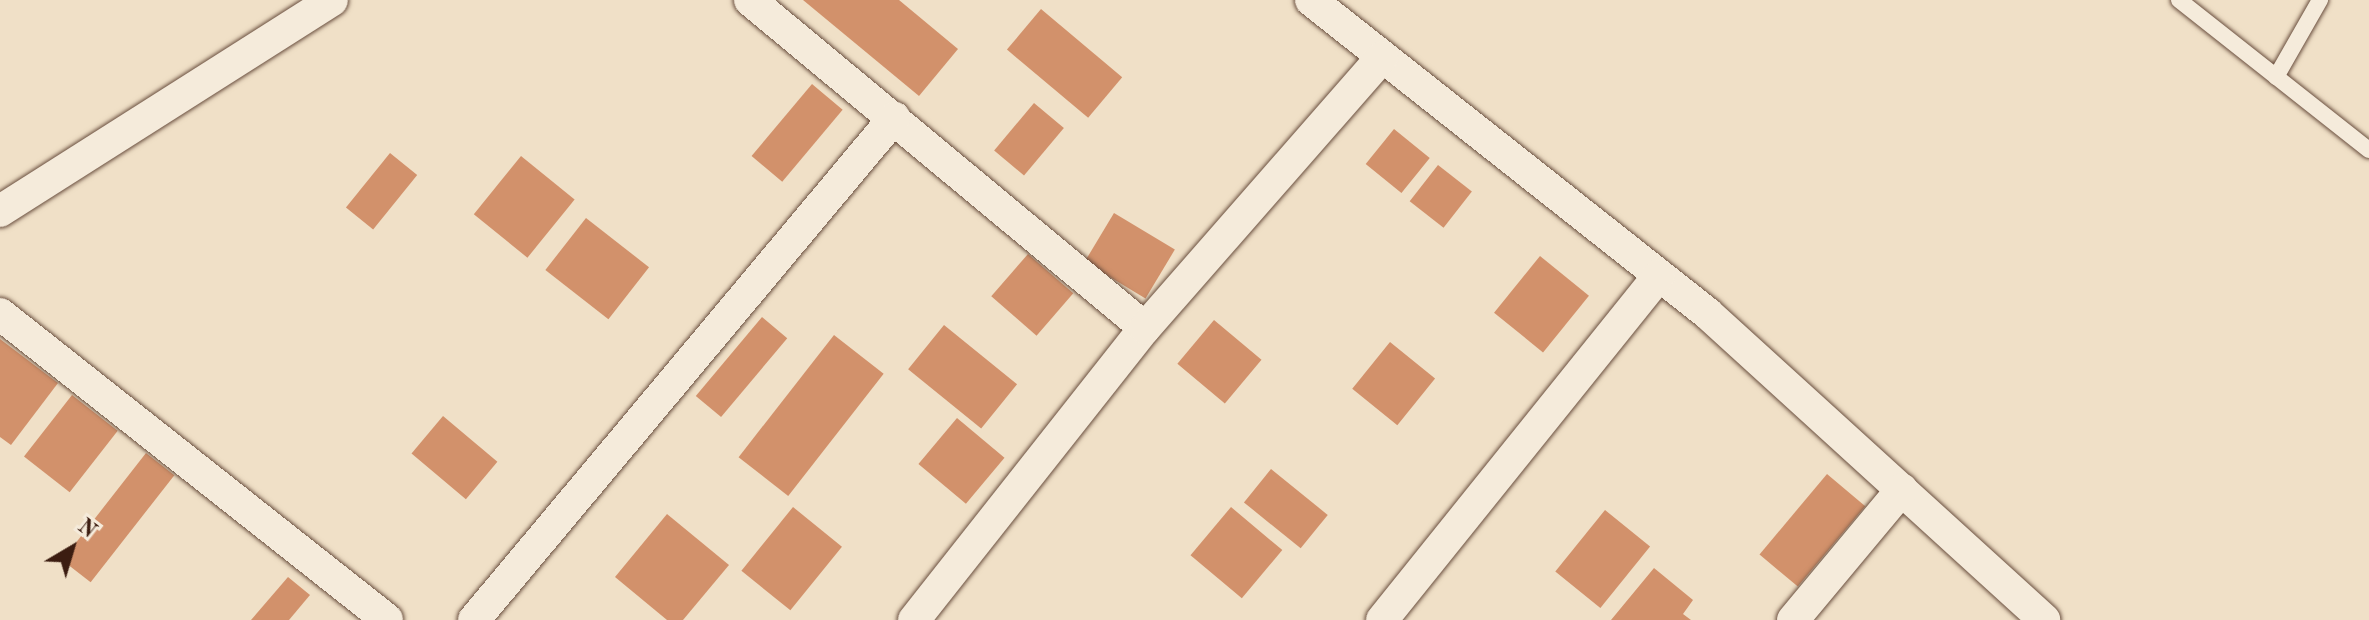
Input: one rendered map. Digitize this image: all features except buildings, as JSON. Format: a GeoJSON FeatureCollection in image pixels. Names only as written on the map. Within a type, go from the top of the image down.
{"type":"FeatureCollection","features":[{"type":"Feature","properties":{"kind":"street"},"geometry":{"type":"LineString","coordinates":[[8,194],[332,0]]}},
{"type":"Feature","properties":{"kind":"street"},"geometry":{"type":"LineString","coordinates":[[750,0],[1145,328]]}},
{"type":"Feature","properties":{"kind":"street"},"geometry":{"type":"LineString","coordinates":[[1311,0],[1659,275],[1902,489],[2044,620]]}},
{"type":"Feature","properties":{"kind":"street"},"geometry":{"type":"LineString","coordinates":[[914,620],[1145,328],[1382,57]]}},
{"type":"Feature","properties":{"kind":"street"},"geometry":{"type":"LineString","coordinates":[[474,620],[894,118]]}},
{"type":"Feature","properties":{"kind":"street"},"geometry":{"type":"LineString","coordinates":[[1382,620],[1659,275]]}},
{"type":"Feature","properties":{"kind":"street"},"geometry":{"type":"LineString","coordinates":[[0,314],[387,620]]}},
{"type":"Feature","properties":{"kind":"street"},"geometry":{"type":"LineString","coordinates":[[1793,620],[1902,489]]}},
{"type":"Feature","properties":{"kind":"lane"},"geometry":{"type":"LineString","coordinates":[[2179,0],[2369,150]]}},
{"type":"Feature","properties":{"kind":"lane"},"geometry":{"type":"LineString","coordinates":[[2276,77],[2320,0]]}}]}
